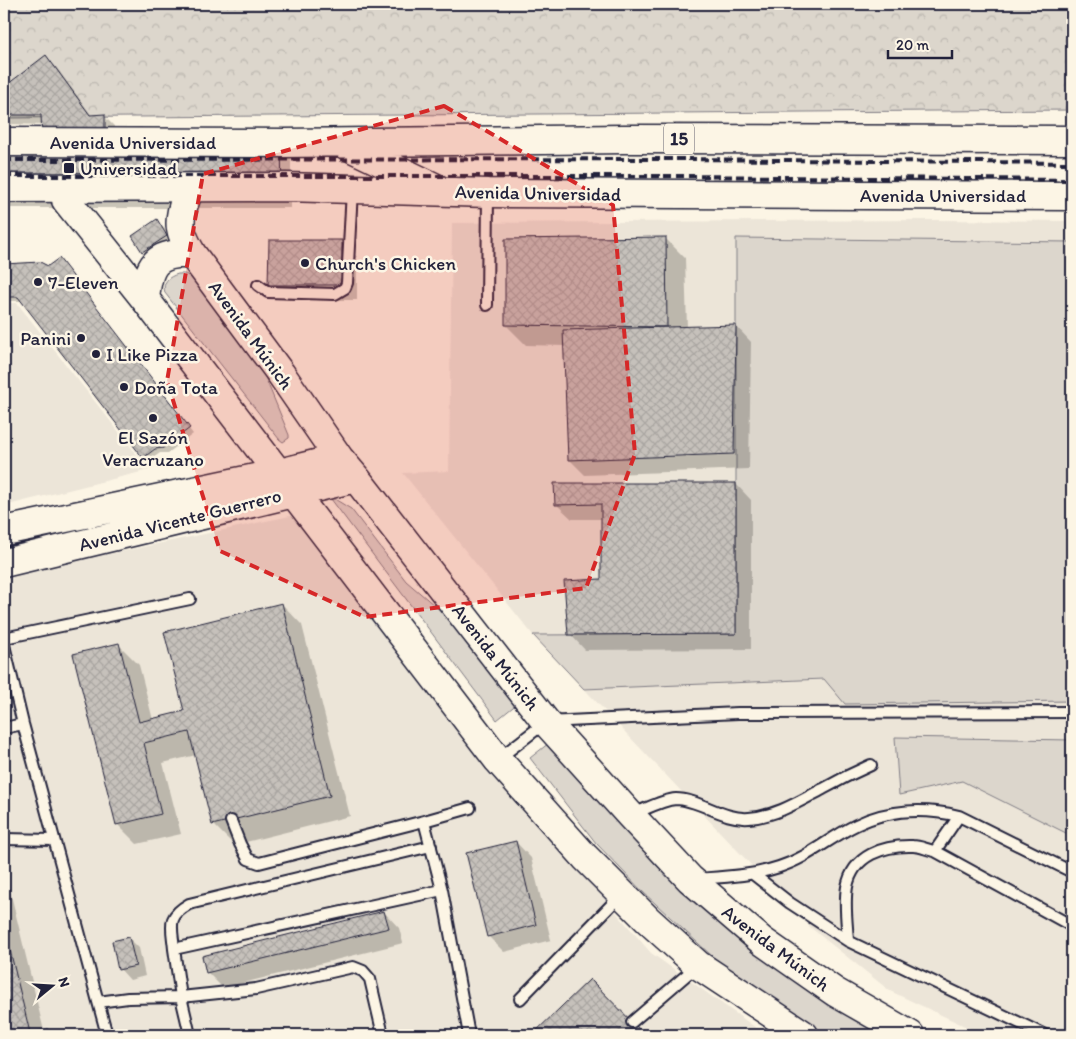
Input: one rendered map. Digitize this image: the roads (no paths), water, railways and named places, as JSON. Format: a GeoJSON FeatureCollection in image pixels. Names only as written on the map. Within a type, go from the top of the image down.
{"type":"FeatureCollection","features":[{"type":"Feature","properties":{"kind":"main road","name":"Avenida Universidad"},"geometry":{"type":"LineString","coordinates":[[4,142],[1072,140]]}},
{"type":"Feature","properties":{"kind":"main road"},"geometry":{"type":"LineString","coordinates":[[340,142],[445,192]]}},
{"type":"Feature","properties":{"kind":"main road","name":"Avenida Universidad"},"geometry":{"type":"LineString","coordinates":[[4,188],[286,187],[488,193],[1072,196]]}},
{"type":"Feature","properties":{"kind":"main road","name":"Avenida Múnich"},"geometry":{"type":"LineString","coordinates":[[186,198],[181,211],[180,228],[192,254],[348,468],[546,722],[690,879],[770,947],[834,992],[910,1035]]}},
{"type":"Feature","properties":{"kind":"main road"},"geometry":{"type":"LineString","coordinates":[[66,200],[287,483],[498,760],[584,858],[698,965],[804,1035]]}},
{"type":"Feature","properties":{"kind":"main road"},"geometry":{"type":"LineString","coordinates":[[145,299],[147,279],[150,270],[157,262],[166,256],[177,253],[192,254]]}},
{"type":"Feature","properties":{"kind":"main road","name":"Avenida Vicente Guerrero"},"geometry":{"type":"LineString","coordinates":[[4,563],[287,483],[348,468]]}},
{"type":"Feature","properties":{"kind":"main road","name":"Avenida Vicente Guerrero"},"geometry":{"type":"LineString","coordinates":[[4,531],[287,483]]}},
{"type":"Feature","properties":{"kind":"lane"},"geometry":{"type":"LineString","coordinates":[[258,285],[268,292],[335,294],[345,288],[347,283],[352,189]]}},
{"type":"Feature","properties":{"kind":"lane"},"geometry":{"type":"LineString","coordinates":[[487,305],[488,193]]}},
{"type":"Feature","properties":{"kind":"lane"},"geometry":{"type":"LineString","coordinates":[[4,638],[190,599]]}},
{"type":"Feature","properties":{"kind":"lane"},"geometry":{"type":"LineString","coordinates":[[4,645],[7,673],[23,724],[107,1035]]}},
{"type":"Feature","properties":{"kind":"lane"},"geometry":{"type":"LineString","coordinates":[[498,760],[546,722],[738,713],[1072,712]]}},
{"type":"Feature","properties":{"kind":"lane"},"geometry":{"type":"LineString","coordinates":[[4,728],[23,724]]}},
{"type":"Feature","properties":{"kind":"lane"},"geometry":{"type":"LineString","coordinates":[[630,815],[675,799],[685,800],[732,817],[748,818],[767,815],[789,807],[871,765]]}},
{"type":"Feature","properties":{"kind":"lane"},"geometry":{"type":"LineString","coordinates":[[231,820],[248,859],[259,864],[470,808]]}},
{"type":"Feature","properties":{"kind":"lane"},"geometry":{"type":"LineString","coordinates":[[690,879],[754,874],[780,867],[805,857],[855,826],[876,817],[919,810],[941,811],[959,816],[1072,872]]}},
{"type":"Feature","properties":{"kind":"lane"},"geometry":{"type":"LineString","coordinates":[[935,851],[959,816]]}},
{"type":"Feature","properties":{"kind":"lane"},"geometry":{"type":"LineString","coordinates":[[424,821],[442,890],[468,1035]]}},
{"type":"Feature","properties":{"kind":"lane"},"geometry":{"type":"LineString","coordinates":[[4,839],[54,840]]}},
{"type":"Feature","properties":{"kind":"lane"},"geometry":{"type":"LineString","coordinates":[[190,1035],[181,997],[171,923],[176,911],[189,904],[431,846]]}},
{"type":"Feature","properties":{"kind":"lane"},"geometry":{"type":"LineString","coordinates":[[848,941],[847,886],[853,871],[863,858],[874,851],[893,847],[914,846],[935,851],[1072,926]]}},
{"type":"Feature","properties":{"kind":"lane"},"geometry":{"type":"LineString","coordinates":[[754,874],[790,903],[848,941],[1045,1035]]}},
{"type":"Feature","properties":{"kind":"lane"},"geometry":{"type":"LineString","coordinates":[[174,949],[442,890]]}},
{"type":"Feature","properties":{"kind":"lane"},"geometry":{"type":"LineString","coordinates":[[520,999],[622,894]]}},
{"type":"Feature","properties":{"kind":"lane"},"geometry":{"type":"LineString","coordinates":[[632,1022],[698,965]]}},
{"type":"Feature","properties":{"kind":"lane"},"geometry":{"type":"LineString","coordinates":[[98,1002],[128,998],[181,997],[256,989],[353,967],[363,971],[370,979],[384,1035]]}},
{"type":"Feature","properties":{"kind":"railway"},"geometry":{"type":"LineString","coordinates":[[4,160],[686,159],[1072,163]]}},
{"type":"Feature","properties":{"kind":"railway"},"geometry":{"type":"LineString","coordinates":[[4,176],[685,176],[1072,180]]}},
{"type":"Feature","properties":{"kind":"place","name":"Universidad"},"geometry":{"type":"Point","coordinates":[69,168]}},
{"type":"Feature","properties":{"kind":"place","name":"Church's Chicken"},"geometry":{"type":"Point","coordinates":[305,263]}},
{"type":"Feature","properties":{"kind":"place","name":"7-Eleven"},"geometry":{"type":"Point","coordinates":[38,282]}},
{"type":"Feature","properties":{"kind":"place","name":"Panini"},"geometry":{"type":"Point","coordinates":[81,338]}},
{"type":"Feature","properties":{"kind":"place","name":"I Like Pizza"},"geometry":{"type":"Point","coordinates":[96,354]}},
{"type":"Feature","properties":{"kind":"place","name":"Doña Tota"},"geometry":{"type":"Point","coordinates":[124,387]}},
{"type":"Feature","properties":{"kind":"place","name":"El Sazón Veracruzano"},"geometry":{"type":"Point","coordinates":[153,418]}}]}
